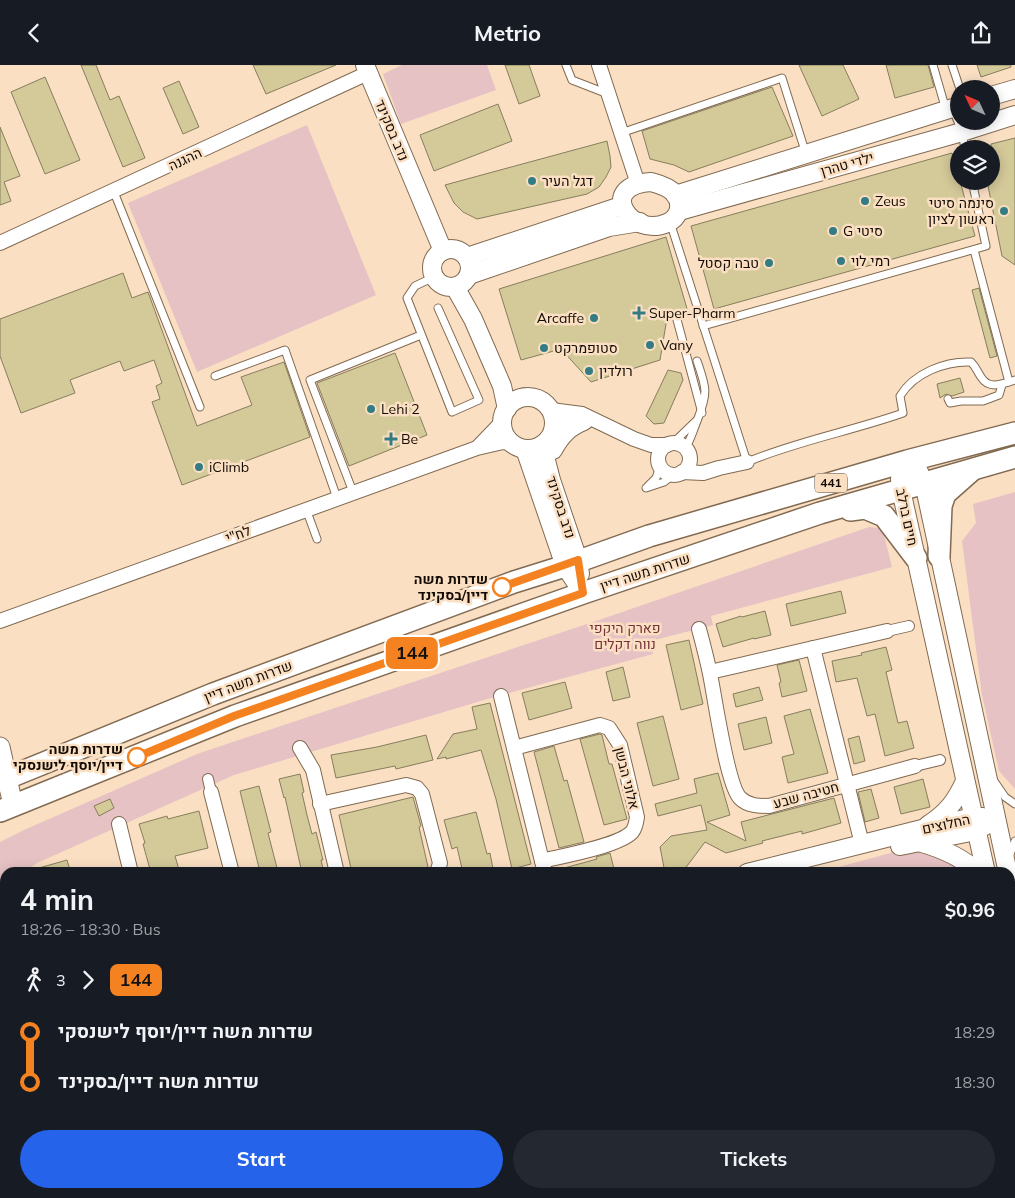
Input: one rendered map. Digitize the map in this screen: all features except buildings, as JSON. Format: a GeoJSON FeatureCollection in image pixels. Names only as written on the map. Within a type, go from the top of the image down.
{"type":"FeatureCollection","features":[{"type":"Feature","properties":{"kind":"main road","name":"שדרות משה דיין"},"geometry":{"type":"LineString","coordinates":[[4,794],[213,694],[514,582],[649,536],[907,461],[1015,433]]}},
{"type":"Feature","properties":{"kind":"main road","name":"שדרות משה דיין"},"geometry":{"type":"LineString","coordinates":[[4,794],[137,757],[234,716],[583,593],[820,513],[1015,457]]}},
{"type":"Feature","properties":{"kind":"main road"},"geometry":{"type":"LineString","coordinates":[[939,557],[941,506],[946,494],[973,469]]}},
{"type":"Feature","properties":{"kind":"main road"},"geometry":{"type":"LineString","coordinates":[[820,513],[865,508],[880,513],[916,558]]}},
{"type":"Feature","properties":{"kind":"main road"},"geometry":{"type":"LineString","coordinates":[[0,747],[4,794]]}},
{"type":"Feature","properties":{"kind":"street"},"geometry":{"type":"LineString","coordinates":[[599,65],[638,184]]}},
{"type":"Feature","properties":{"kind":"street","name":"ההגנה"},"geometry":{"type":"LineString","coordinates":[[0,243],[114,192],[367,69]]}},
{"type":"Feature","properties":{"kind":"street","name":"נדב בסקינד"},"geometry":{"type":"LineString","coordinates":[[367,69],[443,251]]}},
{"type":"Feature","properties":{"kind":"street"},"geometry":{"type":"LineString","coordinates":[[1000,94],[1015,89]]}},
{"type":"Feature","properties":{"kind":"street","name":"ילדי טהרן"},"geometry":{"type":"LineString","coordinates":[[675,209],[806,154],[950,109]]}},
{"type":"Feature","properties":{"kind":"street","name":"ילדי טהרן"},"geometry":{"type":"LineString","coordinates":[[966,140],[1015,115]]}},
{"type":"Feature","properties":{"kind":"street","name":"ילדי טהרן"},"geometry":{"type":"LineString","coordinates":[[675,209],[950,144]]}},
{"type":"Feature","properties":{"kind":"street"},"geometry":{"type":"LineString","coordinates":[[651,182],[667,188],[675,209],[654,225],[640,222],[626,215],[622,206],[622,197],[638,184],[651,182]]}},
{"type":"Feature","properties":{"kind":"street"},"geometry":{"type":"LineString","coordinates":[[467,257],[622,206]]}},
{"type":"Feature","properties":{"kind":"street"},"geometry":{"type":"LineString","coordinates":[[505,415],[513,403],[526,398],[538,399],[552,418],[552,434],[542,445],[533,449],[519,447],[505,435],[502,386],[471,314],[463,281],[470,270],[467,257],[456,250],[443,251],[435,259],[432,265],[434,277],[443,286],[463,281],[609,227],[640,222]]}},
{"type":"Feature","properties":{"kind":"street"},"geometry":{"type":"LineString","coordinates":[[463,281],[511,379],[518,392],[526,398]]}},
{"type":"Feature","properties":{"kind":"street"},"geometry":{"type":"LineString","coordinates":[[552,418],[582,414],[651,445],[677,444],[705,463],[719,468]]}},
{"type":"Feature","properties":{"kind":"street","name":"לח\"י"},"geometry":{"type":"LineString","coordinates":[[477,447],[505,415]]}},
{"type":"Feature","properties":{"kind":"street"},"geometry":{"type":"LineString","coordinates":[[552,418],[584,421],[608,426]]}},
{"type":"Feature","properties":{"kind":"street"},"geometry":{"type":"LineString","coordinates":[[550,475],[550,455],[558,439],[566,430],[584,421]]}},
{"type":"Feature","properties":{"kind":"street"},"geometry":{"type":"LineString","coordinates":[[634,439],[646,454],[668,474],[703,473],[747,462]]}},
{"type":"Feature","properties":{"kind":"street","name":"לח\"י"},"geometry":{"type":"LineString","coordinates":[[0,621],[477,447],[504,443],[519,447]]}},
{"type":"Feature","properties":{"kind":"street","name":"נדב בסקינד"},"geometry":{"type":"LineString","coordinates":[[542,445],[572,563]]}},
{"type":"Feature","properties":{"kind":"street"},"geometry":{"type":"LineString","coordinates":[[659,465],[659,453],[669,445]]}},
{"type":"Feature","properties":{"kind":"street","name":"נדב בסקינד"},"geometry":{"type":"LineString","coordinates":[[519,447],[572,563],[583,593]]}},
{"type":"Feature","properties":{"kind":"street"},"geometry":{"type":"LineString","coordinates":[[677,474],[688,464],[687,451]]}},
{"type":"Feature","properties":{"kind":"street","name":"חיים ברלב"},"geometry":{"type":"LineString","coordinates":[[985,867],[901,490],[900,479],[907,461],[919,473],[924,483],[1007,867]]}},
{"type":"Feature","properties":{"kind":"street","name":"חטיבה שבע"},"geometry":{"type":"LineString","coordinates":[[698,626],[710,672],[730,779],[740,798],[756,806],[769,806],[940,760]]}},
{"type":"Feature","properties":{"kind":"street"},"geometry":{"type":"LineString","coordinates":[[710,672],[909,626]]}},
{"type":"Feature","properties":{"kind":"street"},"geometry":{"type":"LineString","coordinates":[[813,648],[862,844]]}},
{"type":"Feature","properties":{"kind":"street"},"geometry":{"type":"LineString","coordinates":[[501,694],[543,867]]}},
{"type":"Feature","properties":{"kind":"street","name":"אלוני הבשן"},"geometry":{"type":"LineString","coordinates":[[514,748],[600,725],[609,728],[620,745],[636,817],[636,825],[632,832],[616,842],[543,867]]}},
{"type":"Feature","properties":{"kind":"street"},"geometry":{"type":"LineString","coordinates":[[300,745],[313,770],[336,867]]}},
{"type":"Feature","properties":{"kind":"street"},"geometry":{"type":"LineString","coordinates":[[965,781],[957,799],[920,836],[958,857],[970,867]]}},
{"type":"Feature","properties":{"kind":"street"},"geometry":{"type":"LineString","coordinates":[[210,785],[230,867]]}},
{"type":"Feature","properties":{"kind":"street"},"geometry":{"type":"LineString","coordinates":[[320,804],[406,785],[417,788],[422,795],[440,863],[439,867]]}},
{"type":"Feature","properties":{"kind":"street","name":"החלוצים"},"geometry":{"type":"LineString","coordinates":[[811,867],[920,836],[996,818]]}},
{"type":"Feature","properties":{"kind":"street"},"geometry":{"type":"LineString","coordinates":[[119,824],[130,867]]}},
{"type":"Feature","properties":{"kind":"street","name":"החלוצים"},"geometry":{"type":"LineString","coordinates":[[771,867],[862,844],[920,836]]}},
{"type":"Feature","properties":{"kind":"lane"},"geometry":{"type":"LineString","coordinates":[[566,65],[572,80],[608,95]]}},
{"type":"Feature","properties":{"kind":"lane"},"geometry":{"type":"LineString","coordinates":[[933,65],[950,103]]}},
{"type":"Feature","properties":{"kind":"lane"},"geometry":{"type":"LineString","coordinates":[[952,65],[957,80]]}},
{"type":"Feature","properties":{"kind":"lane"},"geometry":{"type":"LineString","coordinates":[[621,133],[782,78],[806,154]]}},
{"type":"Feature","properties":{"kind":"lane"},"geometry":{"type":"LineString","coordinates":[[703,326],[986,246],[974,190]]}},
{"type":"Feature","properties":{"kind":"lane"},"geometry":{"type":"LineString","coordinates":[[114,192],[200,407]]}},
{"type":"Feature","properties":{"kind":"lane"},"geometry":{"type":"LineString","coordinates":[[675,209],[703,326],[747,462],[775,451],[903,413],[900,396],[906,386],[923,374],[949,364],[971,363],[985,383],[991,385],[1009,382]]}},
{"type":"Feature","properties":{"kind":"lane"},"geometry":{"type":"LineString","coordinates":[[974,250],[1009,382]]}},
{"type":"Feature","properties":{"kind":"lane"},"geometry":{"type":"LineString","coordinates":[[434,277],[415,286],[407,298],[452,412],[479,400],[438,308]]}},
{"type":"Feature","properties":{"kind":"lane"},"geometry":{"type":"LineString","coordinates":[[676,316],[700,416]]}},
{"type":"Feature","properties":{"kind":"lane"},"geometry":{"type":"LineString","coordinates":[[352,492],[310,380],[421,335]]}},
{"type":"Feature","properties":{"kind":"lane"},"geometry":{"type":"LineString","coordinates":[[215,376],[284,350],[337,497]]}},
{"type":"Feature","properties":{"kind":"lane"},"geometry":{"type":"LineString","coordinates":[[687,451],[706,396],[704,381],[697,361]]}},
{"type":"Feature","properties":{"kind":"lane"},"geometry":{"type":"LineString","coordinates":[[948,399],[950,403],[984,401],[999,395],[1009,382]]}},
{"type":"Feature","properties":{"kind":"lane"},"geometry":{"type":"LineString","coordinates":[[669,445],[700,416]]}},
{"type":"Feature","properties":{"kind":"lane"},"geometry":{"type":"LineString","coordinates":[[659,465],[656,478],[646,487],[664,482],[677,474]]}},
{"type":"Feature","properties":{"kind":"lane"},"geometry":{"type":"LineString","coordinates":[[306,509],[317,539]]}},
{"type":"Feature","properties":{"kind":"lane"},"geometry":{"type":"LineString","coordinates":[[982,753],[992,776],[1005,797],[1015,805]]}},
{"type":"Feature","properties":{"kind":"lane"},"geometry":{"type":"LineString","coordinates":[[1010,867],[1009,857],[1015,841]]}},
{"type":"Feature","properties":{"kind":"green space"},"geometry":{"type":"Polygon","coordinates":[[[402,65],[487,65],[496,90],[401,124],[383,74],[402,65]]]}},
{"type":"Feature","properties":{"kind":"green space"},"geometry":{"type":"Polygon","coordinates":[[[307,125],[376,295],[197,372],[128,203],[307,125]]]}},
{"type":"Feature","properties":{"kind":"green space"},"geometry":{"type":"Polygon","coordinates":[[[1015,492],[1015,789],[999,771],[982,695],[962,541],[976,523],[973,504],[1015,492]]]}},
{"type":"Feature","properties":{"kind":"green space","name":"פארק היקפי נווה דקלים"},"geometry":{"type":"Polygon","coordinates":[[[869,527],[879,528],[884,535],[892,567],[711,616],[713,625],[651,641],[653,654],[494,697],[234,775],[31,867],[0,867],[0,842],[197,754],[596,621],[869,527]]]}},
{"type":"Feature","properties":{"kind":"green space"},"geometry":{"type":"Polygon","coordinates":[[[912,849],[926,852],[939,856],[956,867],[839,867],[912,849]]]}},
{"type":"Feature","properties":{"kind":"bus line","name":"144"},"geometry":{"type":"LineString","coordinates":[[137,757],[234,716],[583,593],[578,560],[502,587]]}},
{"type":"Feature","properties":{"kind":"place","name":"דגל העיר"},"geometry":{"type":"Point","coordinates":[532,181]}},
{"type":"Feature","properties":{"kind":"place","name":"Zeus"},"geometry":{"type":"Point","coordinates":[865,201]}},
{"type":"Feature","properties":{"kind":"place","name":"סינמה סיטי ראשון לציון"},"geometry":{"type":"Point","coordinates":[1004,211]}},
{"type":"Feature","properties":{"kind":"place","name":"G סיטי"},"geometry":{"type":"Point","coordinates":[833,231]}},
{"type":"Feature","properties":{"kind":"place","name":"רמי לוי"},"geometry":{"type":"Point","coordinates":[841,261]}},
{"type":"Feature","properties":{"kind":"place","name":"טבה קסטל"},"geometry":{"type":"Point","coordinates":[769,263]}},
{"type":"Feature","properties":{"kind":"place","name":"Super-Pharm"},"geometry":{"type":"Point","coordinates":[639,313]}},
{"type":"Feature","properties":{"kind":"place","name":"Arcaffe"},"geometry":{"type":"Point","coordinates":[594,318]}},
{"type":"Feature","properties":{"kind":"place","name":"Vany"},"geometry":{"type":"Point","coordinates":[650,345]}},
{"type":"Feature","properties":{"kind":"place","name":"סטופמרקט"},"geometry":{"type":"Point","coordinates":[544,348]}},
{"type":"Feature","properties":{"kind":"place","name":"רולדין"},"geometry":{"type":"Point","coordinates":[589,371]}},
{"type":"Feature","properties":{"kind":"place","name":"Lehi 2"},"geometry":{"type":"Point","coordinates":[371,409]}},
{"type":"Feature","properties":{"kind":"place","name":"Be"},"geometry":{"type":"Point","coordinates":[391,439]}},
{"type":"Feature","properties":{"kind":"place","name":"iClimb"},"geometry":{"type":"Point","coordinates":[199,467]}},
{"type":"Feature","properties":{"kind":"place","name":"שדרות משה דיין/בסקינד"},"geometry":{"type":"Point","coordinates":[502,587]}},
{"type":"Feature","properties":{"kind":"place","name":"שדרות משה דיין/יוסף לישנסקי"},"geometry":{"type":"Point","coordinates":[137,757]}}]}
